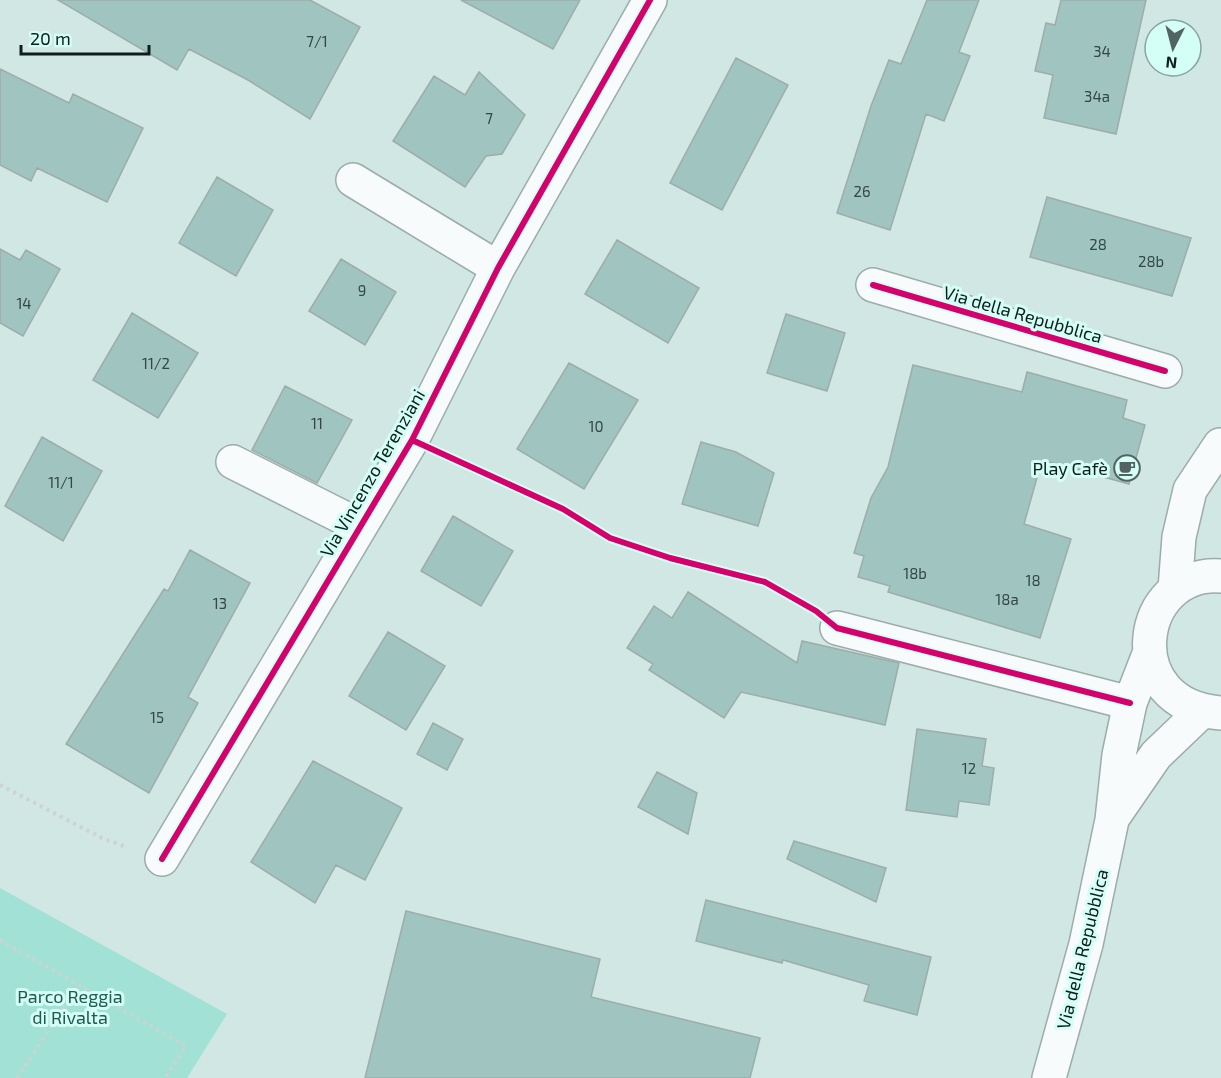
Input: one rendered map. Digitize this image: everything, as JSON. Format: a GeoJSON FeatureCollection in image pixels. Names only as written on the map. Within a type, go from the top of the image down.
{"type":"FeatureCollection","features":[{"type":"Feature","properties":{"kind":"street","name":"Via Vincenzo Terenziani"},"geometry":{"type":"LineString","coordinates":[[162,859],[412,440],[498,268],[650,0]]}},
{"type":"Feature","properties":{"kind":"street"},"geometry":{"type":"LineString","coordinates":[[353,180],[498,268]]}},
{"type":"Feature","properties":{"kind":"street","name":"Via della Repubblica"},"geometry":{"type":"LineString","coordinates":[[873,285],[1166,371]]}},
{"type":"Feature","properties":{"kind":"street"},"geometry":{"type":"LineString","coordinates":[[1221,444],[1221,458]]}},
{"type":"Feature","properties":{"kind":"street"},"geometry":{"type":"LineString","coordinates":[[1175,590],[1179,537],[1190,490],[1221,444]]}},
{"type":"Feature","properties":{"kind":"street","name":"Via Vincenzo Terenziani"},"geometry":{"type":"LineString","coordinates":[[233,462],[360,526]]}},
{"type":"Feature","properties":{"kind":"street","name":"Via della Repubblica"},"geometry":{"type":"LineString","coordinates":[[1211,712],[1183,704],[1167,691],[1155,674],[1149,654],[1149,636],[1162,602],[1175,590],[1192,580],[1212,575],[1221,576]]}},
{"type":"Feature","properties":{"kind":"street"},"geometry":{"type":"LineString","coordinates":[[837,628],[1130,703]]}},
{"type":"Feature","properties":{"kind":"street","name":"Via della Repubblica"},"geometry":{"type":"LineString","coordinates":[[1049,1078],[1086,944],[1112,820],[1119,755],[1130,703],[1149,654]]}},
{"type":"Feature","properties":{"kind":"street","name":"Via della Repubblica"},"geometry":{"type":"LineString","coordinates":[[1112,820],[1156,755],[1211,712]]}},
{"type":"Feature","properties":{"kind":"path"},"geometry":{"type":"LineString","coordinates":[[412,440],[563,509],[610,538],[670,558],[765,582],[816,611],[837,628]]}},
{"type":"Feature","properties":{"kind":"path"},"geometry":{"type":"LineString","coordinates":[[0,785],[102,838],[162,859]]}},
{"type":"Feature","properties":{"kind":"path"},"geometry":{"type":"LineString","coordinates":[[0,940],[186,1046],[165,1078]]}},
{"type":"Feature","properties":{"kind":"path"},"geometry":{"type":"LineString","coordinates":[[17,1078],[79,985]]}},
{"type":"Feature","properties":{"kind":"green space","name":"Parco Reggia di Rivalta"},"geometry":{"type":"Polygon","coordinates":[[[0,888],[227,1014],[187,1078],[0,1078],[0,888]]]}},
{"type":"Feature","properties":{"kind":"building"},"geometry":{"type":"Polygon","coordinates":[[[58,0],[310,0],[360,27],[310,119],[248,80],[189,49],[177,70],[58,0]]]}},
{"type":"Feature","properties":{"kind":"building"},"geometry":{"type":"Polygon","coordinates":[[[461,0],[580,0],[553,49],[461,0]]]}},
{"type":"Feature","properties":{"kind":"building"},"geometry":{"type":"Polygon","coordinates":[[[927,0],[979,0],[959,52],[970,56],[944,121],[926,114],[890,230],[837,213],[871,106],[889,60],[901,64],[927,0]]]}},
{"type":"Feature","properties":{"kind":"building"},"geometry":{"type":"Polygon","coordinates":[[[1061,0],[1146,0],[1116,134],[1044,118],[1053,75],[1035,71],[1046,23],[1055,25],[1061,0]]]}},
{"type":"Feature","properties":{"kind":"building"},"geometry":{"type":"Polygon","coordinates":[[[736,58],[788,85],[722,210],[670,183],[736,58]]]}},
{"type":"Feature","properties":{"kind":"building"},"geometry":{"type":"Polygon","coordinates":[[[0,69],[69,103],[73,94],[143,128],[107,202],[37,168],[31,181],[0,165],[0,69]]]}},
{"type":"Feature","properties":{"kind":"building"},"geometry":{"type":"Polygon","coordinates":[[[479,72],[525,115],[502,154],[486,156],[465,187],[393,141],[434,76],[465,95],[479,72]]]}},
{"type":"Feature","properties":{"kind":"building"},"geometry":{"type":"Polygon","coordinates":[[[217,177],[273,210],[236,276],[179,243],[217,177]]]}},
{"type":"Feature","properties":{"kind":"building"},"geometry":{"type":"Polygon","coordinates":[[[1047,197],[1191,238],[1172,296],[1030,257],[1047,197]]]}},
{"type":"Feature","properties":{"kind":"building"},"geometry":{"type":"Polygon","coordinates":[[[617,240],[699,288],[668,343],[585,294],[617,240]]]}},
{"type":"Feature","properties":{"kind":"building"},"geometry":{"type":"Polygon","coordinates":[[[0,249],[20,260],[26,250],[60,269],[23,336],[0,323],[0,249]]]}},
{"type":"Feature","properties":{"kind":"building"},"geometry":{"type":"Polygon","coordinates":[[[341,259],[396,292],[365,345],[309,311],[341,259]]]}},
{"type":"Feature","properties":{"kind":"building"},"geometry":{"type":"Polygon","coordinates":[[[132,313],[198,353],[158,418],[93,380],[132,313]]]}},
{"type":"Feature","properties":{"kind":"building"},"geometry":{"type":"Polygon","coordinates":[[[786,314],[845,333],[827,391],[767,373],[786,314]]]}},
{"type":"Feature","properties":{"kind":"building"},"geometry":{"type":"Polygon","coordinates":[[[569,363],[638,400],[584,489],[517,449],[569,363]]]}},
{"type":"Feature","properties":{"kind":"building"},"geometry":{"type":"Polygon","coordinates":[[[913,365],[1022,392],[1027,372],[1127,400],[1123,418],[1145,425],[1129,484],[1042,460],[1024,524],[1071,539],[1040,638],[888,592],[890,586],[858,577],[864,556],[854,553],[871,498],[888,467],[913,365]]]}},
{"type":"Feature","properties":{"kind":"building"},"geometry":{"type":"Polygon","coordinates":[[[285,386],[352,420],[317,483],[252,450],[285,386]]]}},
{"type":"Feature","properties":{"kind":"building"},"geometry":{"type":"Polygon","coordinates":[[[42,437],[102,471],[63,541],[5,506],[42,437]]]}},
{"type":"Feature","properties":{"kind":"building"},"geometry":{"type":"Polygon","coordinates":[[[701,442],[736,452],[774,473],[758,526],[682,504],[701,442]]]}},
{"type":"Feature","properties":{"kind":"building"},"geometry":{"type":"Polygon","coordinates":[[[453,516],[513,551],[481,606],[421,571],[453,516]]]}},
{"type":"Feature","properties":{"kind":"building"},"geometry":{"type":"Polygon","coordinates":[[[190,550],[250,583],[188,697],[198,703],[149,793],[66,744],[164,589],[168,591],[190,550]]]}},
{"type":"Feature","properties":{"kind":"building"},"geometry":{"type":"Polygon","coordinates":[[[688,592],[797,663],[802,641],[899,663],[885,725],[741,692],[724,718],[649,670],[653,664],[627,648],[654,606],[672,618],[688,592]]]}},
{"type":"Feature","properties":{"kind":"building"},"geometry":{"type":"Polygon","coordinates":[[[388,632],[445,666],[406,730],[349,696],[388,632]]]}},
{"type":"Feature","properties":{"kind":"building"},"geometry":{"type":"Polygon","coordinates":[[[433,723],[463,739],[447,770],[417,754],[433,723]]]}},
{"type":"Feature","properties":{"kind":"building"},"geometry":{"type":"Polygon","coordinates":[[[917,729],[986,739],[982,766],[994,768],[989,805],[959,801],[957,817],[906,810],[917,729]]]}},
{"type":"Feature","properties":{"kind":"building"},"geometry":{"type":"Polygon","coordinates":[[[313,761],[402,808],[365,880],[336,865],[315,903],[251,862],[313,761]]]}},
{"type":"Feature","properties":{"kind":"building"},"geometry":{"type":"Polygon","coordinates":[[[657,772],[697,793],[688,834],[638,807],[657,772]]]}},
{"type":"Feature","properties":{"kind":"building"},"geometry":{"type":"Polygon","coordinates":[[[794,841],[886,868],[876,902],[787,859],[794,841]]]}},
{"type":"Feature","properties":{"kind":"building"},"geometry":{"type":"Polygon","coordinates":[[[706,900],[931,957],[917,1015],[864,1001],[869,985],[783,960],[782,963],[696,941],[706,900]]]}},
{"type":"Feature","properties":{"kind":"building"},"geometry":{"type":"Polygon","coordinates":[[[406,911],[600,959],[591,997],[760,1038],[750,1078],[365,1078],[406,911]]]}},
{"type":"Feature","properties":{"kind":"cycle path"},"geometry":{"type":"LineString","coordinates":[[162,859],[412,440],[498,268],[650,0]]}},
{"type":"Feature","properties":{"kind":"cycle path"},"geometry":{"type":"LineString","coordinates":[[873,285],[1165,371]]}},
{"type":"Feature","properties":{"kind":"cycle path"},"geometry":{"type":"LineString","coordinates":[[412,440],[563,509],[610,538],[670,558],[765,582],[816,611],[837,628],[1130,703]]}},
{"type":"Feature","properties":{"kind":"place","name":"Play Cafè"},"geometry":{"type":"Point","coordinates":[1127,468]}}]}
